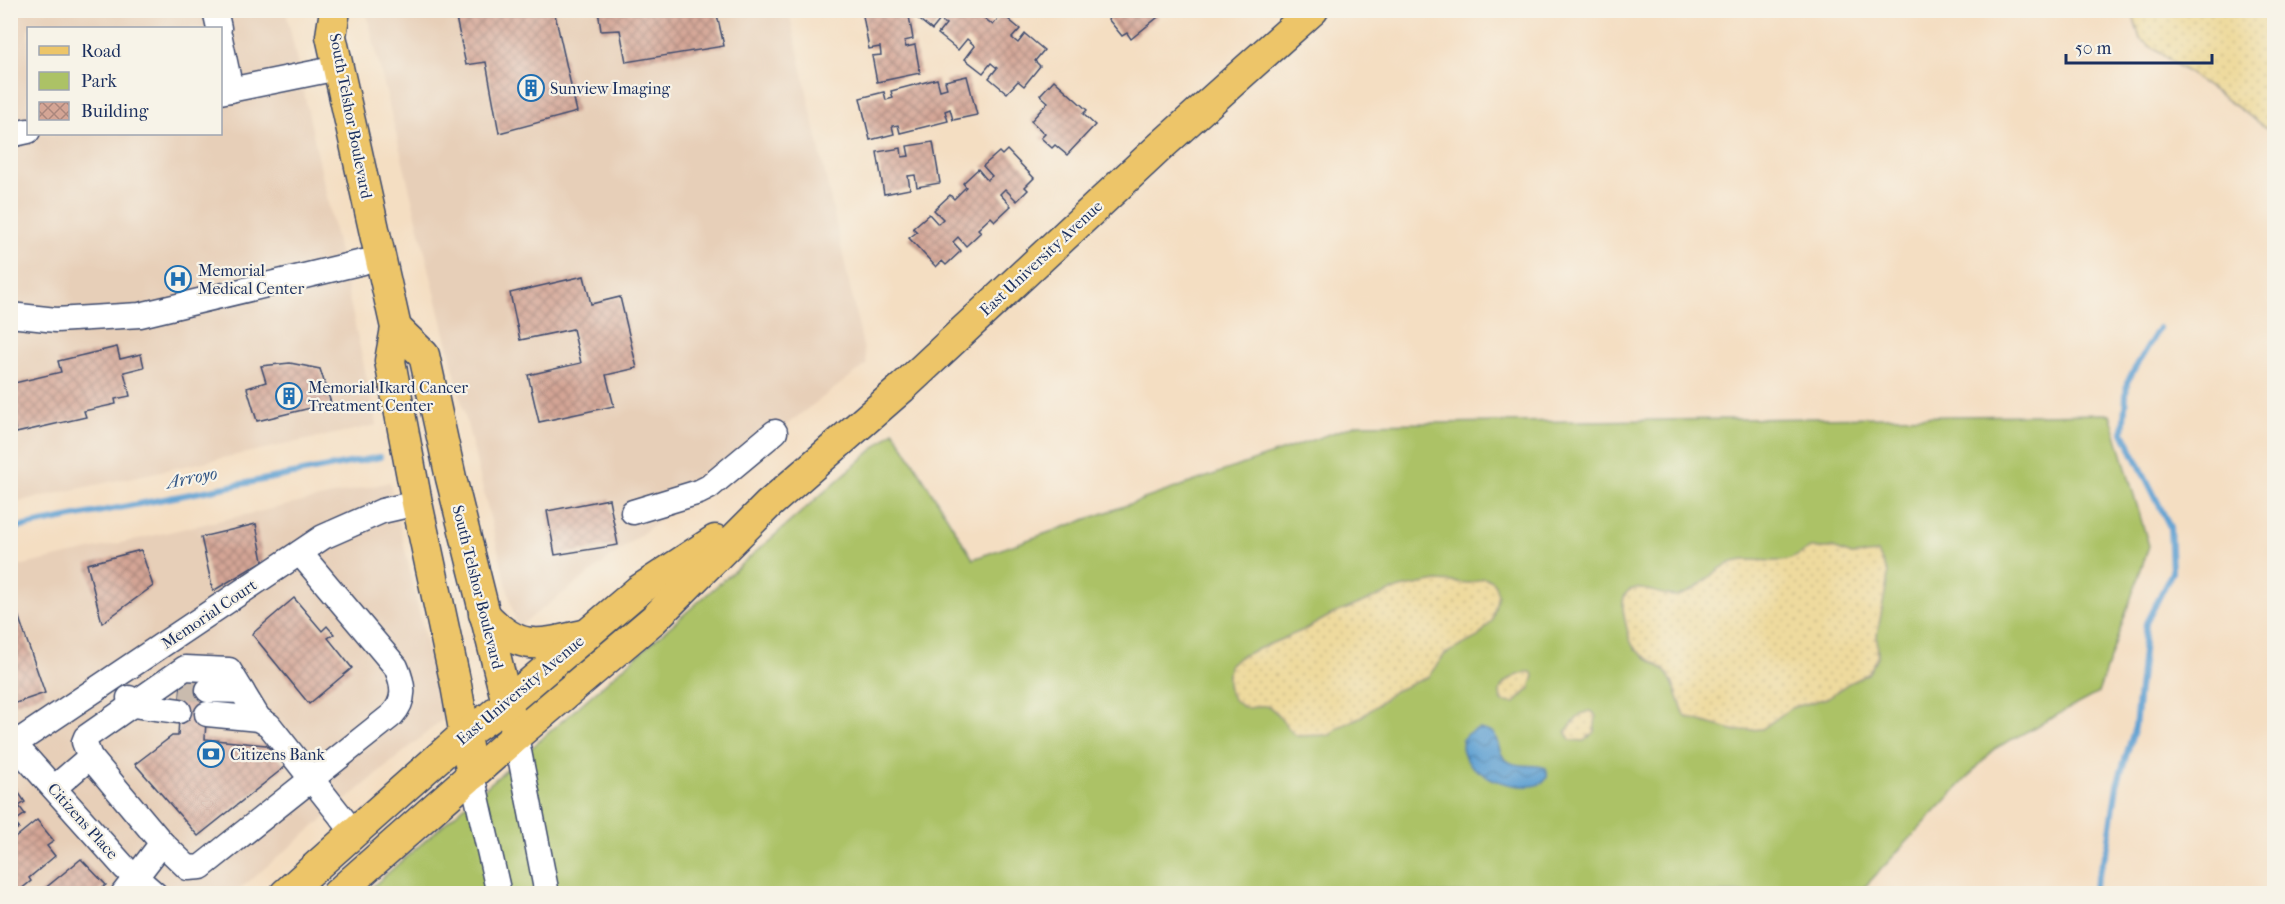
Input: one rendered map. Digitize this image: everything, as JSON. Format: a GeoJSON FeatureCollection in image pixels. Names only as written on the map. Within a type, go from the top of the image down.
{"type":"FeatureCollection","features":[{"type":"Feature","properties":{"kind":"main road"},"geometry":{"type":"LineString","coordinates":[[314,10],[333,23]]}},
{"type":"Feature","properties":{"kind":"main road","name":"East University Avenue"},"geometry":{"type":"LineString","coordinates":[[337,894],[516,736],[653,620],[768,505],[902,388],[1153,154],[1312,10]]}},
{"type":"Feature","properties":{"kind":"main road","name":"South Telshor Boulevard"},"geometry":{"type":"LineString","coordinates":[[333,23],[338,68],[396,328],[390,361],[472,776]]}},
{"type":"Feature","properties":{"kind":"main road","name":"South Telshor Boulevard"},"geometry":{"type":"LineString","coordinates":[[396,328],[424,355],[484,614],[516,736]]}},
{"type":"Feature","properties":{"kind":"main road","name":"East University Avenue"},"geometry":{"type":"LineString","coordinates":[[285,894],[465,734],[506,703],[639,590],[768,505]]}},
{"type":"Feature","properties":{"kind":"main road"},"geometry":{"type":"LineString","coordinates":[[484,614],[500,632],[524,644],[552,643],[586,635]]}},
{"type":"Feature","properties":{"kind":"street"},"geometry":{"type":"LineString","coordinates":[[215,10],[219,27]]}},
{"type":"Feature","properties":{"kind":"street"},"geometry":{"type":"LineString","coordinates":[[222,56],[226,91],[338,68]]}},
{"type":"Feature","properties":{"kind":"street"},"geometry":{"type":"LineString","coordinates":[[10,135],[27,131]]}},
{"type":"Feature","properties":{"kind":"street"},"geometry":{"type":"LineString","coordinates":[[10,315],[56,320],[140,315],[363,262]]}},
{"type":"Feature","properties":{"kind":"street"},"geometry":{"type":"LineString","coordinates":[[633,512],[709,487],[775,432]]}},
{"type":"Feature","properties":{"kind":"street","name":"Memorial Court"},"geometry":{"type":"LineString","coordinates":[[13,746],[323,537],[382,511],[417,503]]}},
{"type":"Feature","properties":{"kind":"street"},"geometry":{"type":"LineString","coordinates":[[259,719],[229,670],[185,668],[171,686],[134,705],[86,737],[84,742],[90,757],[162,843],[188,868],[201,867],[392,715],[402,702],[403,688],[396,667],[300,553]]}},
{"type":"Feature","properties":{"kind":"street"},"geometry":{"type":"LineString","coordinates":[[116,677],[134,705],[179,711]]}},
{"type":"Feature","properties":{"kind":"street"},"geometry":{"type":"LineString","coordinates":[[242,691],[207,702],[259,719],[270,725],[354,833]]}},
{"type":"Feature","properties":{"kind":"street","name":"South Telshor Boulevard"},"geometry":{"type":"LineString","coordinates":[[516,736],[547,894]]}},
{"type":"Feature","properties":{"kind":"street","name":"Citizens Place"},"geometry":{"type":"LineString","coordinates":[[13,746],[54,788],[129,885],[155,894]]}},
{"type":"Feature","properties":{"kind":"street"},"geometry":{"type":"LineString","coordinates":[[54,788],[90,757]]}},
{"type":"Feature","properties":{"kind":"street","name":"South Telshor Boulevard"},"geometry":{"type":"LineString","coordinates":[[472,776],[499,894]]}},
{"type":"Feature","properties":{"kind":"street"},"geometry":{"type":"LineString","coordinates":[[129,885],[162,843]]}},
{"type":"Feature","properties":{"kind":"shaded area","name":"Memorial Medical Center"},"geometry":{"type":"Polygon","coordinates":[[[10,11],[286,11],[377,425],[11,503],[10,11]]]}},
{"type":"Feature","properties":{"kind":"shaded area"},"geometry":{"type":"Polygon","coordinates":[[[366,11],[789,11],[867,364],[517,628],[366,11]]]}},
{"type":"Feature","properties":{"kind":"shaded area"},"geometry":{"type":"Polygon","coordinates":[[[390,482],[443,719],[235,893],[11,893],[10,568],[390,482]]]}},
{"type":"Feature","properties":{"kind":"green space"},"geometry":{"type":"Polygon","coordinates":[[[2110,414],[2149,546],[2098,693],[1994,749],[1859,893],[364,894],[894,431],[973,559],[1358,424],[2110,414]]]}},
{"type":"Feature","properties":{"kind":"sand"},"geometry":{"type":"Polygon","coordinates":[[[2132,11],[2274,11],[2274,133],[2140,39],[2132,11]]]}},
{"type":"Feature","properties":{"kind":"sand"},"geometry":{"type":"Polygon","coordinates":[[[1810,548],[1833,548],[1852,555],[1878,553],[1888,573],[1877,635],[1878,657],[1868,674],[1849,683],[1827,698],[1791,708],[1762,729],[1736,731],[1686,717],[1668,675],[1633,646],[1624,615],[1624,596],[1629,590],[1636,589],[1673,596],[1681,595],[1731,563],[1743,560],[1785,560],[1810,548]]]}},
{"type":"Feature","properties":{"kind":"sand"},"geometry":{"type":"Polygon","coordinates":[[[1483,578],[1491,580],[1498,595],[1492,621],[1478,637],[1445,654],[1428,677],[1395,691],[1364,715],[1339,727],[1330,735],[1297,736],[1269,707],[1245,708],[1231,695],[1228,685],[1229,666],[1239,657],[1306,629],[1331,615],[1400,588],[1437,581],[1470,583],[1483,578]]]}},
{"type":"Feature","properties":{"kind":"sand"},"geometry":{"type":"Polygon","coordinates":[[[1531,672],[1534,676],[1530,688],[1515,703],[1503,702],[1500,696],[1502,686],[1531,672]]]}},
{"type":"Feature","properties":{"kind":"sand"},"geometry":{"type":"Polygon","coordinates":[[[1593,712],[1596,717],[1594,732],[1584,741],[1570,740],[1566,731],[1581,714],[1593,712]]]}},
{"type":"Feature","properties":{"kind":"water"},"geometry":{"type":"Polygon","coordinates":[[[1480,729],[1493,733],[1506,760],[1517,765],[1546,768],[1546,778],[1539,784],[1526,786],[1493,779],[1478,771],[1466,760],[1462,746],[1467,734],[1480,729]]]}},
{"type":"Feature","properties":{"kind":"building","name":"Sunview Imaging"},"geometry":{"type":"Polygon","coordinates":[[[467,10],[554,10],[577,112],[499,133],[486,62],[466,65],[455,13],[467,10]]]}},
{"type":"Feature","properties":{"kind":"building"},"geometry":{"type":"Polygon","coordinates":[[[598,10],[716,10],[724,46],[626,62],[620,30],[601,31],[598,10]]]}},
{"type":"Feature","properties":{"kind":"building"},"geometry":{"type":"Polygon","coordinates":[[[862,10],[908,10],[913,39],[904,41],[906,47],[915,45],[920,73],[877,82],[872,56],[881,55],[880,47],[869,49],[862,10]]]}},
{"type":"Feature","properties":{"kind":"building"},"geometry":{"type":"Polygon","coordinates":[[[919,10],[988,10],[983,17],[993,25],[1002,14],[1020,29],[1012,38],[1018,43],[1025,34],[1044,50],[1035,61],[1040,66],[1024,86],[1018,81],[1007,93],[989,78],[997,68],[991,63],[983,73],[965,59],[975,46],[967,39],[958,50],[938,34],[946,24],[940,20],[932,30],[915,16],[919,10]]]}},
{"type":"Feature","properties":{"kind":"building"},"geometry":{"type":"Polygon","coordinates":[[[1115,10],[1153,10],[1158,17],[1131,39],[1127,33],[1122,36],[1108,19],[1116,12],[1115,10]]]}},
{"type":"Feature","properties":{"kind":"building"},"geometry":{"type":"Polygon","coordinates":[[[967,76],[977,115],[953,120],[950,109],[945,111],[948,121],[900,133],[898,125],[892,126],[894,134],[870,140],[860,98],[884,92],[886,100],[893,98],[891,91],[937,79],[940,90],[947,88],[945,81],[967,76]]]}},
{"type":"Feature","properties":{"kind":"building"},"geometry":{"type":"Polygon","coordinates":[[[1054,80],[1087,110],[1083,114],[1095,125],[1067,155],[1055,145],[1052,148],[1041,138],[1045,134],[1031,121],[1048,102],[1040,95],[1054,80]]]}},
{"type":"Feature","properties":{"kind":"building"},"geometry":{"type":"Polygon","coordinates":[[[933,142],[940,183],[917,187],[915,175],[908,176],[910,189],[884,194],[877,152],[901,148],[902,157],[909,156],[907,146],[933,142]]]}},
{"type":"Feature","properties":{"kind":"building"},"geometry":{"type":"Polygon","coordinates":[[[1007,150],[1034,178],[1025,187],[1028,190],[1017,201],[1005,189],[1000,194],[1011,206],[995,221],[991,217],[978,229],[981,232],[966,246],[958,237],[953,242],[961,251],[946,265],[942,261],[936,267],[909,238],[917,232],[913,228],[929,214],[938,224],[943,219],[934,210],[950,195],[954,199],[966,187],[963,183],[978,169],[987,180],[992,176],[983,166],[999,152],[1002,155],[1007,150]]]}},
{"type":"Feature","properties":{"kind":"building"},"geometry":{"type":"Polygon","coordinates":[[[584,276],[591,304],[620,297],[637,368],[606,375],[614,406],[539,422],[528,375],[581,363],[573,329],[520,340],[510,293],[584,276]]]}},
{"type":"Feature","properties":{"kind":"building"},"geometry":{"type":"Polygon","coordinates":[[[117,347],[120,359],[141,354],[144,367],[124,372],[130,396],[115,399],[116,404],[84,411],[86,417],[16,433],[10,410],[10,384],[61,372],[58,361],[117,347]]]}},
{"type":"Feature","properties":{"kind":"building","name":"Memorial Ikard Cancer Treatment Center"},"geometry":{"type":"Polygon","coordinates":[[[290,363],[320,369],[331,403],[257,421],[247,388],[266,382],[261,366],[290,363]]]}},
{"type":"Feature","properties":{"kind":"building"},"geometry":{"type":"Polygon","coordinates":[[[609,499],[618,545],[555,555],[547,511],[609,499]]]}},
{"type":"Feature","properties":{"kind":"building"},"geometry":{"type":"Polygon","coordinates":[[[256,524],[263,561],[213,591],[201,537],[256,524]]]}},
{"type":"Feature","properties":{"kind":"building"},"geometry":{"type":"Polygon","coordinates":[[[141,550],[153,586],[102,623],[87,564],[141,550]]]}},
{"type":"Feature","properties":{"kind":"building"},"geometry":{"type":"Polygon","coordinates":[[[10,592],[45,693],[10,705],[10,592]]]}},
{"type":"Feature","properties":{"kind":"building"},"geometry":{"type":"Polygon","coordinates":[[[294,598],[322,631],[327,626],[334,634],[328,638],[352,668],[309,704],[252,634],[294,598]]]}},
{"type":"Feature","properties":{"kind":"building","name":"Citizens Bank"},"geometry":{"type":"Polygon","coordinates":[[[181,680],[208,682],[205,739],[266,745],[286,766],[198,836],[135,764],[172,736],[178,736],[181,680]]]}},
{"type":"Feature","properties":{"kind":"building"},"geometry":{"type":"Polygon","coordinates":[[[10,780],[25,802],[19,806],[25,814],[14,822],[19,828],[10,833],[10,780]]]}},
{"type":"Feature","properties":{"kind":"building"},"geometry":{"type":"Polygon","coordinates":[[[37,820],[54,841],[47,846],[55,856],[29,878],[31,881],[15,894],[10,888],[10,842],[37,820]]]}},
{"type":"Feature","properties":{"kind":"building"},"geometry":{"type":"Polygon","coordinates":[[[81,859],[106,885],[98,891],[100,894],[38,894],[81,859]]]}},
{"type":"Feature","properties":{"kind":"waterway"},"geometry":{"type":"LineString","coordinates":[[2092,894],[2108,846],[2117,785],[2135,727],[2146,623],[2172,572],[2170,527],[2123,432],[2127,382],[2159,328]]}},
{"type":"Feature","properties":{"kind":"waterway","name":"Arroyo"},"geometry":{"type":"LineString","coordinates":[[10,529],[380,457]]}},
{"type":"Feature","properties":{"kind":"tunnel"},"geometry":{"type":"LineString","coordinates":[[181,687],[208,690]]}},
{"type":"Feature","properties":{"kind":"place","name":"Sunview Imaging"},"geometry":{"type":"Point","coordinates":[531,88]}},
{"type":"Feature","properties":{"kind":"place","name":"Memorial Medical Center"},"geometry":{"type":"Point","coordinates":[178,279]}},
{"type":"Feature","properties":{"kind":"place","name":"Memorial Ikard Cancer Treatment Center"},"geometry":{"type":"Point","coordinates":[289,396]}},
{"type":"Feature","properties":{"kind":"place","name":"Citizens Bank"},"geometry":{"type":"Point","coordinates":[211,754]}}]}
